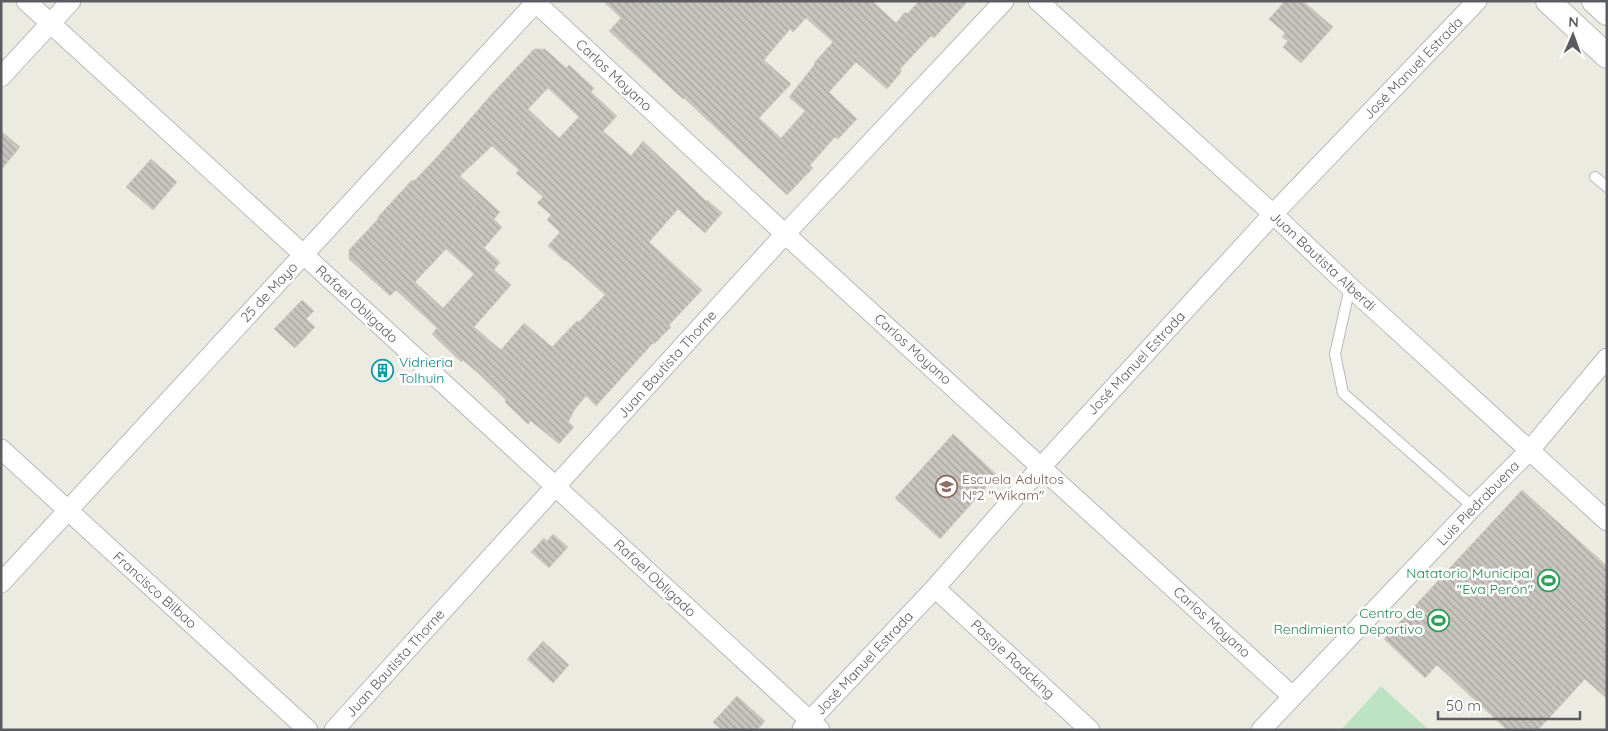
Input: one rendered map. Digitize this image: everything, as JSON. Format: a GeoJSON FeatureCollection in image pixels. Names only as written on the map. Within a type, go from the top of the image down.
{"type":"FeatureCollection","features":[{"type":"Feature","properties":{"kind":"street","name":"Rafael Obligado"},"geometry":{"type":"LineString","coordinates":[[26,1],[556,487],[810,727]]}},
{"type":"Feature","properties":{"kind":"street"},"geometry":{"type":"LineString","coordinates":[[1,77],[71,1]]}},
{"type":"Feature","properties":{"kind":"street","name":"Juan Bautista Thorne"},"geometry":{"type":"LineString","coordinates":[[334,730],[785,234],[1004,1]]}},
{"type":"Feature","properties":{"kind":"street","name":"Juan Bautista Alberdi"},"geometry":{"type":"LineString","coordinates":[[1038,1],[1607,521]]}},
{"type":"Feature","properties":{"kind":"street","name":"José Manuel Estrada"},"geometry":{"type":"LineString","coordinates":[[810,727],[936,588],[1042,466],[1273,214],[1477,1]]}},
{"type":"Feature","properties":{"kind":"street"},"geometry":{"type":"LineString","coordinates":[[1548,1],[1607,56]]}},
{"type":"Feature","properties":{"kind":"street"},"geometry":{"type":"LineString","coordinates":[[1594,1],[1607,13]]}},
{"type":"Feature","properties":{"kind":"street","name":"Carlos Moyano"},"geometry":{"type":"LineString","coordinates":[[536,2],[785,234],[1042,466],[1292,696]]}},
{"type":"Feature","properties":{"kind":"street","name":"25 de Mayo"},"geometry":{"type":"LineString","coordinates":[[1,583],[536,2]]}},
{"type":"Feature","properties":{"kind":"street","name":"Luis Piedrabuena"},"geometry":{"type":"LineString","coordinates":[[1261,730],[1473,507],[1530,450],[1607,358]]}},
{"type":"Feature","properties":{"kind":"street","name":"Francisco Bilbao"},"geometry":{"type":"LineString","coordinates":[[1,449],[308,730]]}},
{"type":"Feature","properties":{"kind":"street","name":"Pasaje Radcking"},"geometry":{"type":"LineString","coordinates":[[936,588],[1090,730]]}},
{"type":"Feature","properties":{"kind":"lane"},"geometry":{"type":"LineString","coordinates":[[1595,177],[1607,187]]}},
{"type":"Feature","properties":{"kind":"lane"},"geometry":{"type":"LineString","coordinates":[[1350,287],[1334,354],[1343,393],[1473,507]]}},
{"type":"Feature","properties":{"kind":"green space"},"geometry":{"type":"Polygon","coordinates":[[[1381,686],[1429,730],[1341,730],[1381,686]]]}},
{"type":"Feature","properties":{"kind":"building"},"geometry":{"type":"Polygon","coordinates":[[[603,1],[872,1],[896,23],[905,12],[907,14],[919,1],[968,1],[934,38],[931,36],[900,69],[902,71],[887,89],[856,62],[829,92],[857,119],[838,139],[835,137],[810,165],[813,168],[787,195],[684,98],[609,31],[621,18],[603,1]],[[806,18],[793,32],[790,29],[764,60],[791,84],[759,118],[781,138],[805,111],[789,97],[814,63],[833,42],[806,18]]]}},
{"type":"Feature","properties":{"kind":"building"},"geometry":{"type":"Polygon","coordinates":[[[1285,1],[1303,1],[1333,27],[1301,63],[1283,47],[1288,41],[1282,37],[1285,33],[1269,19],[1285,1]]]}},
{"type":"Feature","properties":{"kind":"building"},"geometry":{"type":"Polygon","coordinates":[[[534,49],[545,49],[566,68],[569,65],[594,88],[591,92],[617,116],[603,131],[631,156],[643,141],[706,201],[722,213],[705,233],[678,209],[649,242],[702,290],[669,325],[671,327],[653,343],[596,406],[586,396],[575,409],[568,422],[574,427],[559,444],[531,421],[528,424],[478,373],[463,360],[461,362],[432,334],[437,328],[396,290],[390,296],[349,259],[349,250],[412,180],[414,181],[438,156],[534,49]],[[548,88],[528,109],[559,138],[579,117],[548,88]],[[492,146],[460,176],[500,212],[494,219],[502,227],[484,248],[500,262],[494,270],[511,285],[474,327],[501,350],[524,323],[552,347],[605,295],[548,246],[560,232],[547,220],[551,215],[537,203],[543,197],[516,173],[519,170],[492,146]],[[446,249],[415,282],[443,308],[474,274],[446,249]]]}},
{"type":"Feature","properties":{"kind":"building"},"geometry":{"type":"Polygon","coordinates":[[[1,131],[20,147],[1,170],[1,131]]]}},
{"type":"Feature","properties":{"kind":"building"},"geometry":{"type":"Polygon","coordinates":[[[151,159],[177,182],[153,210],[126,187],[151,159]]]}},
{"type":"Feature","properties":{"kind":"building"},"geometry":{"type":"Polygon","coordinates":[[[302,300],[314,311],[306,319],[315,327],[295,348],[274,329],[302,300]]]}},
{"type":"Feature","properties":{"kind":"building","name":"Escuela Adultos N°2 \"Wikam\""},"geometry":{"type":"Polygon","coordinates":[[[953,434],[997,475],[940,539],[895,498],[953,434]]]}},
{"type":"Feature","properties":{"kind":"building"},"geometry":{"type":"Polygon","coordinates":[[[1522,490],[1607,566],[1607,699],[1585,679],[1538,730],[1507,730],[1437,665],[1425,678],[1384,639],[1522,490]]]}},
{"type":"Feature","properties":{"kind":"building"},"geometry":{"type":"Polygon","coordinates":[[[553,534],[568,547],[549,568],[531,552],[544,538],[547,541],[553,534]]]}},
{"type":"Feature","properties":{"kind":"building"},"geometry":{"type":"Polygon","coordinates":[[[543,641],[569,665],[553,683],[527,659],[543,641]]]}},
{"type":"Feature","properties":{"kind":"building"},"geometry":{"type":"Polygon","coordinates":[[[737,696],[765,721],[757,730],[722,730],[713,722],[737,696]]]}},
{"type":"Feature","properties":{"kind":"place","name":"Vidrieria Tolhuin"},"geometry":{"type":"Point","coordinates":[383,370]}},
{"type":"Feature","properties":{"kind":"place","name":"Escuela Adultos N°2 \"Wikam\""},"geometry":{"type":"Point","coordinates":[946,487]}},
{"type":"Feature","properties":{"kind":"place","name":"Natatorio Municipal \"Eva Perón\""},"geometry":{"type":"Point","coordinates":[1549,581]}},
{"type":"Feature","properties":{"kind":"place","name":"Centro de Rendimiento Deportivo"},"geometry":{"type":"Point","coordinates":[1439,621]}}]}
